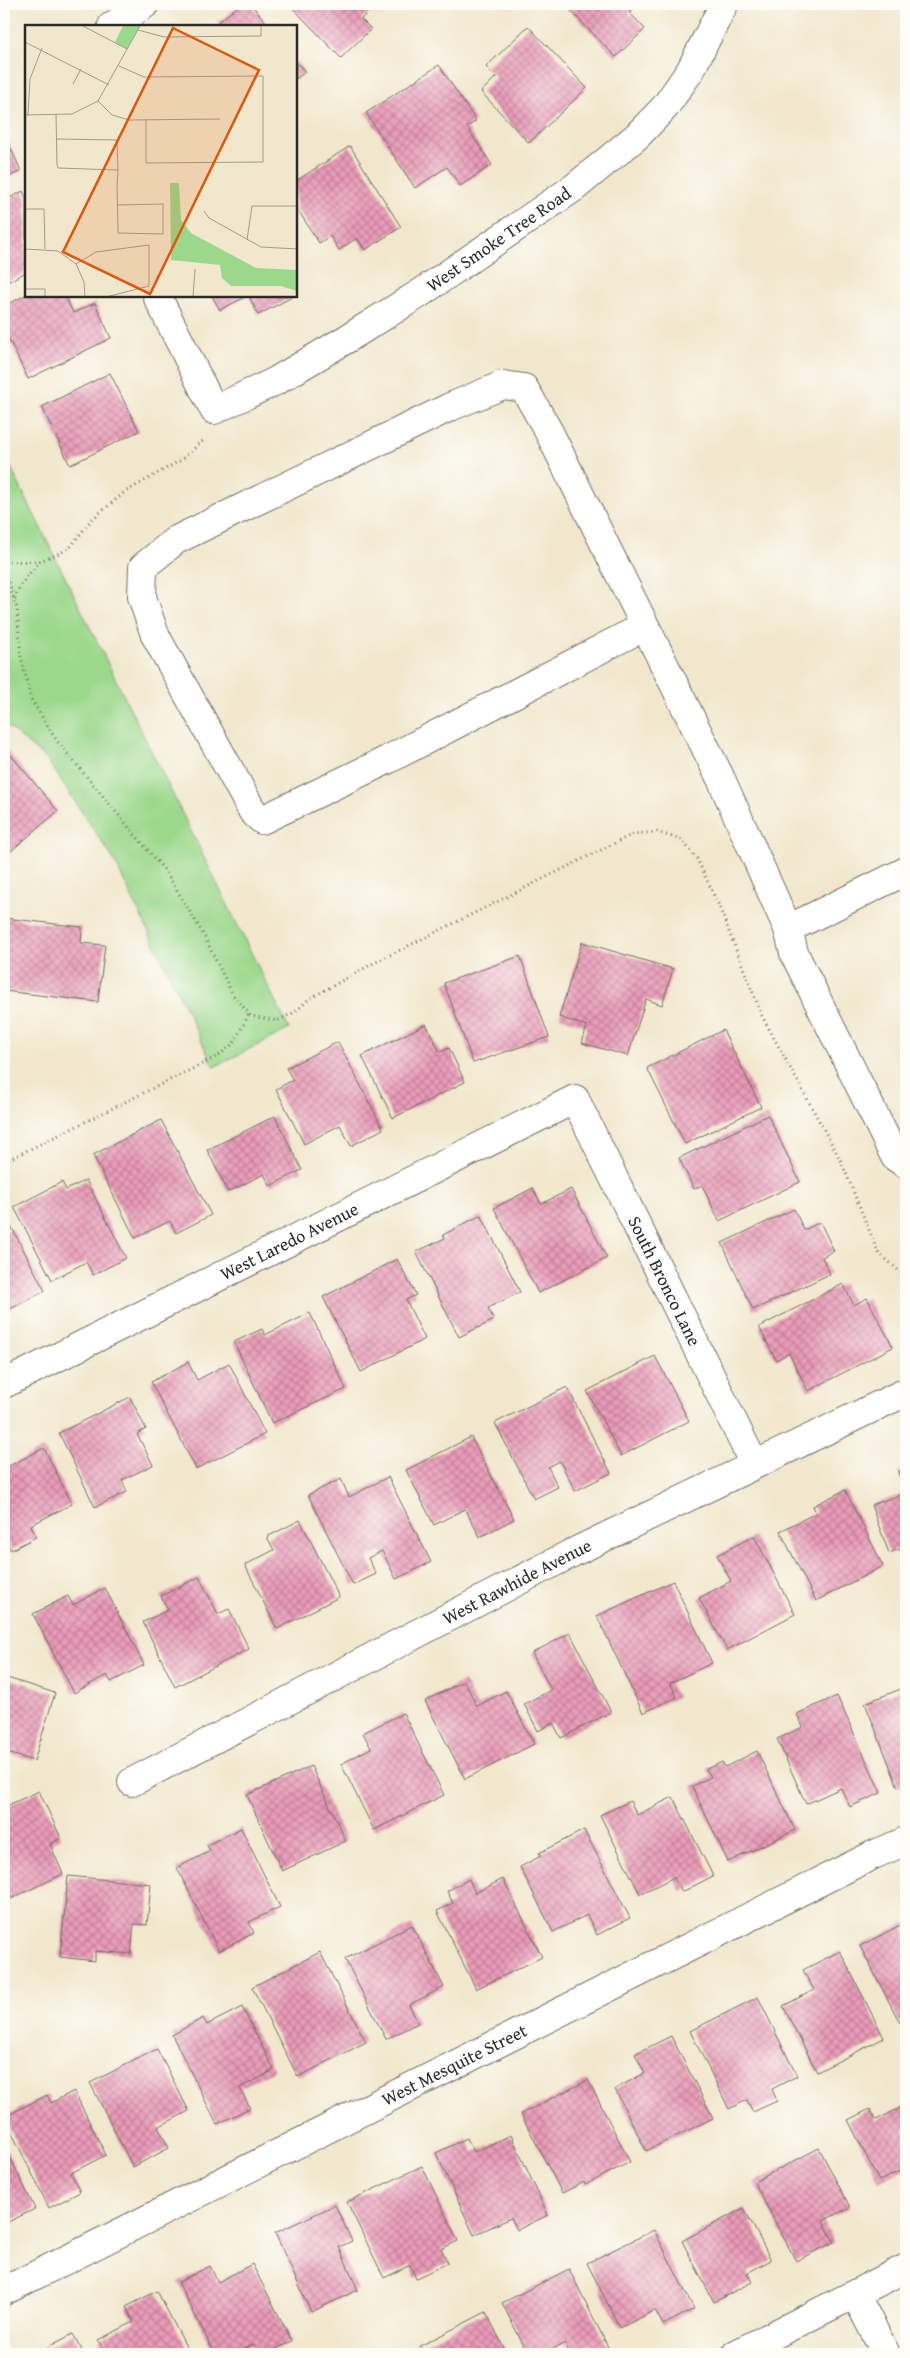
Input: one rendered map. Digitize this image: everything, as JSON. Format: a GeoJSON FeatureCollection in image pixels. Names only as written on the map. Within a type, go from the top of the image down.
{"type":"FeatureCollection","features":[{"type":"Feature","properties":{"kind":"street"},"geometry":{"type":"LineString","coordinates":[[114,25],[145,4]]}},
{"type":"Feature","properties":{"kind":"street","name":"West Smoke Tree Road"},"geometry":{"type":"LineString","coordinates":[[214,410],[276,381],[350,337],[419,294],[575,187],[637,136],[665,107],[690,71],[724,4]]}},
{"type":"Feature","properties":{"kind":"street"},"geometry":{"type":"LineString","coordinates":[[158,298],[214,410]]}},
{"type":"Feature","properties":{"kind":"street"},"geometry":{"type":"LineString","coordinates":[[645,626],[387,760],[262,820],[253,812],[155,635],[142,597],[143,567],[176,540],[450,407],[503,385],[524,388],[549,432],[721,779],[788,929],[794,953],[891,1148],[896,1157],[906,1164]]}},
{"type":"Feature","properties":{"kind":"street"},"geometry":{"type":"LineString","coordinates":[[788,929],[906,871]]}},
{"type":"Feature","properties":{"kind":"street","name":"West Laredo Avenue"},"geometry":{"type":"LineString","coordinates":[[4,1384],[575,1099]]}},
{"type":"Feature","properties":{"kind":"street","name":"South Bronco Lane"},"geometry":{"type":"LineString","coordinates":[[575,1099],[754,1464]]}},
{"type":"Feature","properties":{"kind":"street","name":"West Rawhide Avenue"},"geometry":{"type":"LineString","coordinates":[[132,1782],[572,1553],[906,1392]]}},
{"type":"Feature","properties":{"kind":"street","name":"West Mesquite Street"},"geometry":{"type":"LineString","coordinates":[[4,2291],[906,1840]]}},
{"type":"Feature","properties":{"kind":"street"},"geometry":{"type":"LineString","coordinates":[[736,2354],[906,2268]]}},
{"type":"Feature","properties":{"kind":"street"},"geometry":{"type":"LineString","coordinates":[[855,2294],[886,2354]]}},
{"type":"Feature","properties":{"kind":"path"},"geometry":{"type":"LineString","coordinates":[[4,562],[40,561],[69,548],[91,520],[125,492],[181,460],[210,435],[214,410]]}},
{"type":"Feature","properties":{"kind":"path"},"geometry":{"type":"LineString","coordinates":[[15,600],[17,592],[28,574],[40,561]]}},
{"type":"Feature","properties":{"kind":"path"},"geometry":{"type":"LineString","coordinates":[[4,568],[15,600],[21,657],[31,699],[57,741],[166,872],[202,932],[233,995],[251,1016],[277,1021],[296,1012],[309,999],[372,964],[633,834],[657,832],[682,840],[697,859],[712,891],[762,1016],[841,1161],[878,1252],[906,1277]]}},
{"type":"Feature","properties":{"kind":"path"},"geometry":{"type":"LineString","coordinates":[[4,1162],[218,1056],[234,1043],[249,1014]]}},
{"type":"Feature","properties":{"kind":"green space"},"geometry":{"type":"Polygon","coordinates":[[[4,454],[289,1029],[214,1067],[114,860],[48,761],[4,723],[4,454]]]}},
{"type":"Feature","properties":{"kind":"building"},"geometry":{"type":"Polygon","coordinates":[[[241,4],[251,4],[268,25],[218,25],[217,23],[241,4]]]}},
{"type":"Feature","properties":{"kind":"building"},"geometry":{"type":"Polygon","coordinates":[[[289,4],[376,4],[361,19],[371,29],[341,58],[289,4]]]}},
{"type":"Feature","properties":{"kind":"building"},"geometry":{"type":"Polygon","coordinates":[[[564,4],[638,4],[629,12],[645,29],[616,57],[564,4]]]}},
{"type":"Feature","properties":{"kind":"building"},"geometry":{"type":"Polygon","coordinates":[[[528,26],[587,88],[529,143],[481,92],[496,77],[486,67],[528,26]]]}},
{"type":"Feature","properties":{"kind":"building"},"geometry":{"type":"Polygon","coordinates":[[[298,63],[305,72],[298,77],[298,63]]]}},
{"type":"Feature","properties":{"kind":"building"},"geometry":{"type":"Polygon","coordinates":[[[439,65],[476,121],[467,127],[492,165],[460,186],[447,167],[415,188],[366,113],[439,65]]]}},
{"type":"Feature","properties":{"kind":"building"},"geometry":{"type":"Polygon","coordinates":[[[6,137],[21,171],[4,179],[4,138],[6,137]]]}},
{"type":"Feature","properties":{"kind":"building"},"geometry":{"type":"Polygon","coordinates":[[[350,146],[401,227],[365,250],[357,238],[339,250],[330,236],[319,243],[298,210],[298,180],[350,146]]]}},
{"type":"Feature","properties":{"kind":"building"},"geometry":{"type":"Polygon","coordinates":[[[23,191],[25,196],[25,273],[4,284],[4,201],[23,191]]]}},
{"type":"Feature","properties":{"kind":"building"},"geometry":{"type":"Polygon","coordinates":[[[25,296],[25,298],[66,298],[73,313],[95,303],[111,338],[28,379],[4,329],[4,306],[25,296]]]}},
{"type":"Feature","properties":{"kind":"building"},"geometry":{"type":"Polygon","coordinates":[[[213,298],[243,298],[220,310],[213,298]]]}},
{"type":"Feature","properties":{"kind":"building"},"geometry":{"type":"Polygon","coordinates":[[[250,298],[290,298],[258,315],[250,298]]]}},
{"type":"Feature","properties":{"kind":"building"},"geometry":{"type":"Polygon","coordinates":[[[110,373],[139,431],[70,465],[42,407],[110,373]]]}},
{"type":"Feature","properties":{"kind":"building"},"geometry":{"type":"Polygon","coordinates":[[[4,747],[58,811],[4,857],[4,747]]]}},
{"type":"Feature","properties":{"kind":"building"},"geometry":{"type":"Polygon","coordinates":[[[4,918],[82,927],[81,943],[105,945],[98,1002],[4,991],[6,956],[4,955],[4,918]]]}},
{"type":"Feature","properties":{"kind":"building"},"geometry":{"type":"Polygon","coordinates":[[[582,942],[673,969],[662,1005],[646,999],[628,1056],[582,1043],[587,1026],[559,1017],[582,942]]]}},
{"type":"Feature","properties":{"kind":"building"},"geometry":{"type":"Polygon","coordinates":[[[520,956],[549,1037],[473,1063],[444,983],[520,956]]]}},
{"type":"Feature","properties":{"kind":"building"},"geometry":{"type":"Polygon","coordinates":[[[426,1024],[440,1052],[449,1048],[465,1082],[393,1118],[362,1056],[426,1024]]]}},
{"type":"Feature","properties":{"kind":"building"},"geometry":{"type":"Polygon","coordinates":[[[723,1030],[761,1107],[685,1144],[647,1068],[723,1030]]]}},
{"type":"Feature","properties":{"kind":"building"},"geometry":{"type":"Polygon","coordinates":[[[338,1042],[383,1129],[351,1146],[340,1125],[304,1144],[276,1089],[293,1080],[286,1068],[338,1042]]]}},
{"type":"Feature","properties":{"kind":"building"},"geometry":{"type":"Polygon","coordinates":[[[768,1115],[800,1182],[719,1221],[702,1185],[694,1189],[679,1158],[768,1115]]]}},
{"type":"Feature","properties":{"kind":"building"},"geometry":{"type":"Polygon","coordinates":[[[275,1116],[302,1170],[270,1186],[264,1174],[228,1192],[207,1150],[275,1116]]]}},
{"type":"Feature","properties":{"kind":"building"},"geometry":{"type":"Polygon","coordinates":[[[161,1120],[211,1215],[176,1233],[170,1221],[135,1238],[93,1155],[161,1120]]]}},
{"type":"Feature","properties":{"kind":"building"},"geometry":{"type":"Polygon","coordinates":[[[86,1180],[126,1258],[93,1275],[86,1262],[52,1280],[14,1207],[62,1182],[66,1190],[86,1180]]]}},
{"type":"Feature","properties":{"kind":"building"},"geometry":{"type":"Polygon","coordinates":[[[533,1188],[541,1204],[571,1189],[607,1258],[538,1293],[494,1208],[533,1188]]]}},
{"type":"Feature","properties":{"kind":"building"},"geometry":{"type":"Polygon","coordinates":[[[794,1209],[804,1230],[820,1222],[834,1251],[822,1257],[830,1274],[753,1310],[722,1243],[794,1209]]]}},
{"type":"Feature","properties":{"kind":"building"},"geometry":{"type":"Polygon","coordinates":[[[481,1215],[520,1292],[488,1308],[494,1320],[459,1337],[416,1252],[445,1238],[443,1235],[481,1215]]]}},
{"type":"Feature","properties":{"kind":"building"},"geometry":{"type":"Polygon","coordinates":[[[12,1228],[45,1291],[4,1312],[4,1233],[12,1228]]]}},
{"type":"Feature","properties":{"kind":"building"},"geometry":{"type":"Polygon","coordinates":[[[397,1259],[416,1295],[406,1300],[425,1339],[361,1372],[323,1297],[397,1259]]]}},
{"type":"Feature","properties":{"kind":"building"},"geometry":{"type":"Polygon","coordinates":[[[843,1284],[854,1305],[867,1298],[893,1347],[808,1391],[789,1353],[776,1360],[759,1327],[843,1284]]]}},
{"type":"Feature","properties":{"kind":"building"},"geometry":{"type":"Polygon","coordinates":[[[310,1313],[346,1389],[272,1423],[234,1342],[262,1329],[265,1335],[310,1313]]]}},
{"type":"Feature","properties":{"kind":"building"},"geometry":{"type":"Polygon","coordinates":[[[655,1356],[689,1421],[621,1456],[587,1391],[655,1356]]]}},
{"type":"Feature","properties":{"kind":"building"},"geometry":{"type":"Polygon","coordinates":[[[188,1362],[197,1380],[229,1363],[265,1434],[196,1469],[151,1382],[188,1362]]]}},
{"type":"Feature","properties":{"kind":"building"},"geometry":{"type":"Polygon","coordinates":[[[567,1387],[611,1473],[575,1491],[560,1461],[548,1467],[558,1487],[534,1499],[495,1423],[567,1387]]]}},
{"type":"Feature","properties":{"kind":"building"},"geometry":{"type":"Polygon","coordinates":[[[130,1397],[146,1429],[137,1434],[153,1465],[122,1480],[127,1492],[95,1507],[59,1433],[130,1397]]]}},
{"type":"Feature","properties":{"kind":"building"},"geometry":{"type":"Polygon","coordinates":[[[471,1437],[514,1519],[480,1537],[465,1509],[434,1525],[406,1470],[471,1437]]]}},
{"type":"Feature","properties":{"kind":"building"},"geometry":{"type":"Polygon","coordinates":[[[44,1448],[72,1504],[31,1525],[36,1537],[11,1550],[4,1537],[4,1460],[7,1467],[44,1448]]]}},
{"type":"Feature","properties":{"kind":"building"},"geometry":{"type":"Polygon","coordinates":[[[906,1469],[906,1493],[898,1472],[906,1469]]]}},
{"type":"Feature","properties":{"kind":"building"},"geometry":{"type":"Polygon","coordinates":[[[388,1477],[431,1562],[396,1579],[382,1551],[368,1558],[376,1574],[353,1585],[308,1495],[341,1479],[349,1497],[388,1477]]]}},
{"type":"Feature","properties":{"kind":"building"},"geometry":{"type":"Polygon","coordinates":[[[845,1490],[883,1566],[816,1601],[780,1531],[816,1513],[813,1506],[845,1490]]]}},
{"type":"Feature","properties":{"kind":"building"},"geometry":{"type":"Polygon","coordinates":[[[906,1493],[906,1547],[889,1553],[871,1505],[906,1493]]]}},
{"type":"Feature","properties":{"kind":"building"},"geometry":{"type":"Polygon","coordinates":[[[300,1520],[339,1597],[277,1629],[245,1565],[274,1550],[267,1537],[300,1520]]]}},
{"type":"Feature","properties":{"kind":"building"},"geometry":{"type":"Polygon","coordinates":[[[754,1536],[795,1614],[727,1650],[699,1598],[731,1581],[717,1555],[754,1536]]]}},
{"type":"Feature","properties":{"kind":"building"},"geometry":{"type":"Polygon","coordinates":[[[199,1577],[218,1614],[229,1609],[249,1649],[175,1687],[143,1622],[168,1610],[161,1596],[199,1577]]]}},
{"type":"Feature","properties":{"kind":"building"},"geometry":{"type":"Polygon","coordinates":[[[673,1581],[712,1663],[670,1683],[677,1697],[643,1713],[597,1616],[673,1581]]]}},
{"type":"Feature","properties":{"kind":"building"},"geometry":{"type":"Polygon","coordinates":[[[105,1588],[144,1665],[111,1682],[107,1675],[74,1693],[33,1614],[68,1596],[73,1605],[105,1588]]]}},
{"type":"Feature","properties":{"kind":"building"},"geometry":{"type":"Polygon","coordinates":[[[570,1633],[611,1712],[561,1738],[553,1723],[538,1731],[524,1704],[551,1690],[532,1653],[570,1633]]]}},
{"type":"Feature","properties":{"kind":"building"},"geometry":{"type":"Polygon","coordinates":[[[4,1677],[55,1693],[34,1761],[4,1752],[4,1677]]]}},
{"type":"Feature","properties":{"kind":"building"},"geometry":{"type":"Polygon","coordinates":[[[464,1681],[477,1706],[506,1691],[534,1744],[465,1779],[425,1701],[464,1681]]]}},
{"type":"Feature","properties":{"kind":"building"},"geometry":{"type":"Polygon","coordinates":[[[906,1687],[906,1783],[898,1787],[865,1703],[906,1687]]]}},
{"type":"Feature","properties":{"kind":"building"},"geometry":{"type":"Polygon","coordinates":[[[837,1696],[881,1793],[850,1807],[841,1788],[806,1804],[777,1739],[803,1727],[797,1714],[837,1696]]]}},
{"type":"Feature","properties":{"kind":"building"},"geometry":{"type":"Polygon","coordinates":[[[403,1713],[444,1795],[374,1830],[341,1764],[371,1748],[363,1733],[403,1713]]]}},
{"type":"Feature","properties":{"kind":"building"},"geometry":{"type":"Polygon","coordinates":[[[757,1751],[795,1830],[728,1862],[692,1786],[711,1777],[706,1769],[722,1762],[725,1767],[757,1751]]]}},
{"type":"Feature","properties":{"kind":"building"},"geometry":{"type":"Polygon","coordinates":[[[311,1766],[346,1841],[282,1871],[247,1795],[311,1766]]]}},
{"type":"Feature","properties":{"kind":"building"},"geometry":{"type":"Polygon","coordinates":[[[39,1791],[61,1838],[50,1844],[63,1874],[4,1902],[4,1807],[39,1791]]]}},
{"type":"Feature","properties":{"kind":"building"},"geometry":{"type":"Polygon","coordinates":[[[673,1797],[713,1876],[682,1892],[674,1877],[640,1894],[600,1815],[630,1801],[637,1815],[673,1797]]]}},
{"type":"Feature","properties":{"kind":"building"},"geometry":{"type":"Polygon","coordinates":[[[241,1828],[280,1907],[249,1922],[254,1933],[219,1951],[177,1868],[210,1851],[207,1845],[241,1828]]]}},
{"type":"Feature","properties":{"kind":"building"},"geometry":{"type":"Polygon","coordinates":[[[584,1830],[630,1918],[597,1935],[587,1915],[553,1932],[520,1867],[541,1856],[539,1853],[584,1830]]]}},
{"type":"Feature","properties":{"kind":"building"},"geometry":{"type":"Polygon","coordinates":[[[68,1876],[151,1884],[147,1925],[134,1924],[131,1954],[95,1951],[95,1961],[60,1957],[68,1876]]]}},
{"type":"Feature","properties":{"kind":"building"},"geometry":{"type":"Polygon","coordinates":[[[469,1879],[475,1893],[503,1879],[542,1957],[476,1989],[437,1911],[453,1903],[447,1891],[469,1879]]]}},
{"type":"Feature","properties":{"kind":"building"},"geometry":{"type":"Polygon","coordinates":[[[906,1922],[906,2020],[900,2023],[860,1946],[906,1922]]]}},
{"type":"Feature","properties":{"kind":"building"},"geometry":{"type":"Polygon","coordinates":[[[412,1925],[444,1987],[409,2005],[418,2023],[386,2039],[345,1959],[412,1925]]]}},
{"type":"Feature","properties":{"kind":"building"},"geometry":{"type":"Polygon","coordinates":[[[840,1951],[884,2038],[817,2072],[783,2006],[814,1990],[803,1970],[840,1951]]]}},
{"type":"Feature","properties":{"kind":"building"},"geometry":{"type":"Polygon","coordinates":[[[320,1952],[366,2042],[298,2077],[252,1987],[320,1952]]]}},
{"type":"Feature","properties":{"kind":"building"},"geometry":{"type":"Polygon","coordinates":[[[758,1997],[797,2076],[772,2089],[777,2101],[753,2112],[747,2100],[729,2109],[690,2031],[758,1997]]]}},
{"type":"Feature","properties":{"kind":"building"},"geometry":{"type":"Polygon","coordinates":[[[242,2007],[274,2070],[240,2088],[250,2108],[217,2124],[172,2035],[203,2018],[207,2025],[242,2007]]]}},
{"type":"Feature","properties":{"kind":"building"},"geometry":{"type":"Polygon","coordinates":[[[671,2036],[713,2118],[646,2151],[615,2089],[645,2073],[635,2054],[671,2036]]]}},
{"type":"Feature","properties":{"kind":"building"},"geometry":{"type":"Polygon","coordinates":[[[157,2049],[189,2111],[158,2127],[169,2148],[133,2167],[90,2083],[157,2049]]]}},
{"type":"Feature","properties":{"kind":"building"},"geometry":{"type":"Polygon","coordinates":[[[588,2080],[630,2162],[585,2185],[584,2182],[562,2193],[521,2114],[588,2080]]]}},
{"type":"Feature","properties":{"kind":"building"},"geometry":{"type":"Polygon","coordinates":[[[74,2091],[106,2155],[71,2173],[80,2192],[49,2208],[4,2117],[47,2095],[51,2103],[74,2091]]]}},
{"type":"Feature","properties":{"kind":"building"},"geometry":{"type":"Polygon","coordinates":[[[906,2105],[906,2168],[879,2181],[848,2120],[870,2109],[876,2120],[906,2105]]]}},
{"type":"Feature","properties":{"kind":"building"},"geometry":{"type":"Polygon","coordinates":[[[511,2135],[548,2215],[517,2230],[511,2218],[474,2235],[436,2153],[467,2138],[474,2152],[511,2135]]]}},
{"type":"Feature","properties":{"kind":"building"},"geometry":{"type":"Polygon","coordinates":[[[4,2145],[35,2209],[4,2224],[4,2145]]]}},
{"type":"Feature","properties":{"kind":"building"},"geometry":{"type":"Polygon","coordinates":[[[819,2148],[850,2207],[823,2221],[834,2242],[796,2261],[754,2182],[819,2148]]]}},
{"type":"Feature","properties":{"kind":"building"},"geometry":{"type":"Polygon","coordinates":[[[422,2166],[458,2241],[441,2249],[448,2263],[416,2278],[410,2265],[384,2278],[347,2202],[422,2166]]]}},
{"type":"Feature","properties":{"kind":"building"},"geometry":{"type":"Polygon","coordinates":[[[335,2205],[352,2241],[339,2247],[358,2290],[311,2312],[275,2233],[335,2205]]]}},
{"type":"Feature","properties":{"kind":"building"},"geometry":{"type":"Polygon","coordinates":[[[744,2208],[771,2260],[747,2273],[752,2282],[714,2302],[682,2241],[744,2208]]]}},
{"type":"Feature","properties":{"kind":"building"},"geometry":{"type":"Polygon","coordinates":[[[654,2230],[694,2309],[663,2325],[655,2310],[620,2328],[587,2263],[654,2230]]]}},
{"type":"Feature","properties":{"kind":"building"},"geometry":{"type":"Polygon","coordinates":[[[252,2264],[292,2341],[267,2354],[260,2354],[254,2344],[233,2354],[215,2354],[178,2282],[210,2266],[218,2282],[252,2264]]]}},
{"type":"Feature","properties":{"kind":"building"},"geometry":{"type":"Polygon","coordinates":[[[569,2269],[610,2351],[605,2354],[570,2354],[565,2343],[543,2354],[528,2354],[502,2303],[569,2269]]]}},
{"type":"Feature","properties":{"kind":"building"},"geometry":{"type":"Polygon","coordinates":[[[157,2291],[190,2354],[106,2354],[98,2340],[134,2322],[126,2307],[157,2291]]]}},
{"type":"Feature","properties":{"kind":"building"},"geometry":{"type":"Polygon","coordinates":[[[486,2312],[507,2354],[424,2354],[420,2346],[486,2312]]]}},
{"type":"Feature","properties":{"kind":"building"},"geometry":{"type":"Polygon","coordinates":[[[73,2334],[84,2354],[42,2354],[40,2351],[73,2334]]]}}]}
